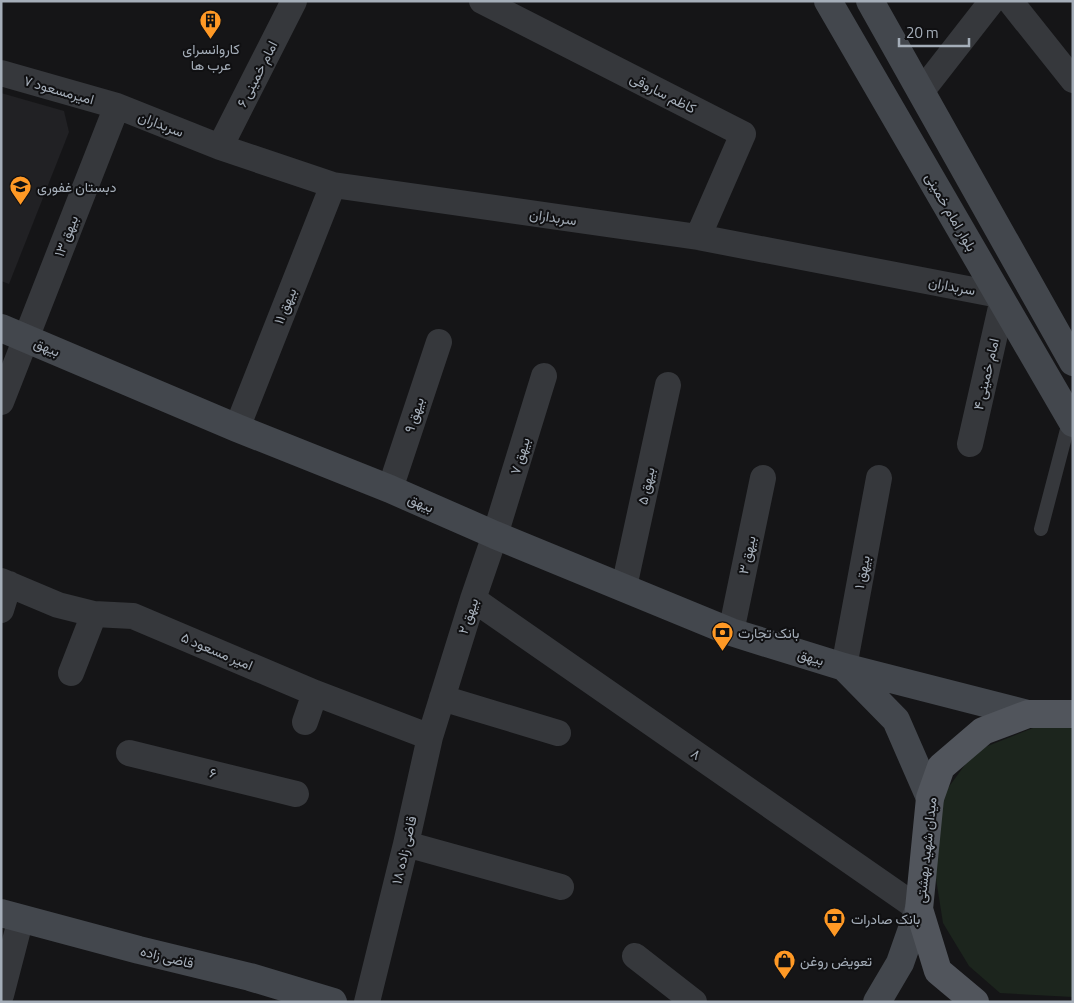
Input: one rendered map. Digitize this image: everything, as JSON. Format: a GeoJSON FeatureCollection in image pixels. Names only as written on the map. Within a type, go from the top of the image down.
{"type":"FeatureCollection","features":[{"type":"Feature","properties":{"kind":"main road","name":"بلوار امام خمینی"},"geometry":{"type":"LineString","coordinates":[[828,1],[1071,421]]}},
{"type":"Feature","properties":{"kind":"main road"},"geometry":{"type":"LineString","coordinates":[[870,1],[921,92],[1063,331],[1073,362]]}},
{"type":"Feature","properties":{"kind":"main road","name":"بیهق"},"geometry":{"type":"LineString","coordinates":[[1,328],[237,428],[390,489],[495,535],[731,632],[844,667],[1028,714]]}},
{"type":"Feature","properties":{"kind":"main road"},"geometry":{"type":"LineString","coordinates":[[844,667],[896,720],[930,798]]}},
{"type":"Feature","properties":{"kind":"main road","name":"میدان شهید بهشتی"},"geometry":{"type":"LineString","coordinates":[[975,1002],[938,971],[919,909],[930,798],[941,767],[983,731],[1028,714],[1073,714]]}},
{"type":"Feature","properties":{"kind":"main road"},"geometry":{"type":"LineString","coordinates":[[877,1002],[900,962],[919,909]]}},
{"type":"Feature","properties":{"kind":"main road","name":"قاضی زاده"},"geometry":{"type":"LineString","coordinates":[[11,915],[139,950],[250,977],[333,1002]]}},
{"type":"Feature","properties":{"kind":"street","name":"امام خمینی ۶"},"geometry":{"type":"LineString","coordinates":[[220,147],[294,1]]}},
{"type":"Feature","properties":{"kind":"street","name":"کاظم ساروقی"},"geometry":{"type":"LineString","coordinates":[[482,1],[743,134],[698,237]]}},
{"type":"Feature","properties":{"kind":"street"},"geometry":{"type":"LineString","coordinates":[[921,92],[992,1]]}},
{"type":"Feature","properties":{"kind":"street"},"geometry":{"type":"LineString","coordinates":[[1010,1],[1073,80]]}},
{"type":"Feature","properties":{"kind":"street","name":"امیرمسعود ۷"},"geometry":{"type":"LineString","coordinates":[[1,73],[117,106]]}},
{"type":"Feature","properties":{"kind":"street","name":"سربداران"},"geometry":{"type":"LineString","coordinates":[[117,106],[220,147],[333,185],[698,237],[1000,299]]}},
{"type":"Feature","properties":{"kind":"street","name":"بیهق ۱۳"},"geometry":{"type":"LineString","coordinates":[[1,402],[117,106]]}},
{"type":"Feature","properties":{"kind":"street","name":"بیهق ۱۱"},"geometry":{"type":"LineString","coordinates":[[237,428],[333,185]]}},
{"type":"Feature","properties":{"kind":"street","name":"امام خمینی ۴"},"geometry":{"type":"LineString","coordinates":[[970,444],[1000,299]]}},
{"type":"Feature","properties":{"kind":"street","name":"بیهق ۹"},"geometry":{"type":"LineString","coordinates":[[390,489],[438,342]]}},
{"type":"Feature","properties":{"kind":"street","name":"بیهق ۷"},"geometry":{"type":"LineString","coordinates":[[495,535],[544,376]]}},
{"type":"Feature","properties":{"kind":"street","name":"بیهق ۵"},"geometry":{"type":"LineString","coordinates":[[624,587],[668,385]]}},
{"type":"Feature","properties":{"kind":"street","name":"بیهق ۳"},"geometry":{"type":"LineString","coordinates":[[731,632],[763,478]]}},
{"type":"Feature","properties":{"kind":"street","name":"بیهق ۱"},"geometry":{"type":"LineString","coordinates":[[844,667],[879,478]]}},
{"type":"Feature","properties":{"kind":"street","name":"بیهق ۲"},"geometry":{"type":"LineString","coordinates":[[442,698],[495,535]]}},
{"type":"Feature","properties":{"kind":"street"},"geometry":{"type":"LineString","coordinates":[[1,610],[5,582]]}},
{"type":"Feature","properties":{"kind":"street","name":"امیر مسعود ۵"},"geometry":{"type":"LineString","coordinates":[[5,582],[58,605],[94,614],[133,616],[315,693],[430,737]]}},
{"type":"Feature","properties":{"kind":"street","name":"۸"},"geometry":{"type":"LineString","coordinates":[[473,599],[919,909]]}},
{"type":"Feature","properties":{"kind":"street"},"geometry":{"type":"LineString","coordinates":[[71,673],[94,614]]}},
{"type":"Feature","properties":{"kind":"street"},"geometry":{"type":"LineString","coordinates":[[306,722],[315,693]]}},
{"type":"Feature","properties":{"kind":"street"},"geometry":{"type":"LineString","coordinates":[[442,698],[558,733]]}},
{"type":"Feature","properties":{"kind":"street","name":"قاضی زاده ۱۸"},"geometry":{"type":"LineString","coordinates":[[367,1002],[430,737],[442,698]]}},
{"type":"Feature","properties":{"kind":"street","name":"۶"},"geometry":{"type":"LineString","coordinates":[[129,753],[296,794]]}},
{"type":"Feature","properties":{"kind":"street"},"geometry":{"type":"LineString","coordinates":[[406,844],[561,887]]}},
{"type":"Feature","properties":{"kind":"street"},"geometry":{"type":"LineString","coordinates":[[1,995],[11,915]]}},
{"type":"Feature","properties":{"kind":"street"},"geometry":{"type":"LineString","coordinates":[[635,956],[694,1002]]}},
{"type":"Feature","properties":{"kind":"lane"},"geometry":{"type":"LineString","coordinates":[[1041,529],[1071,421]]}},
{"type":"Feature","properties":{"kind":"shaded area","name":"دبستان غفوری"},"geometry":{"type":"Polygon","coordinates":[[[1,93],[64,111],[69,132],[9,284],[1,281],[1,93]]]}},
{"type":"Feature","properties":{"kind":"shaded area"},"geometry":{"type":"Polygon","coordinates":[[[1038,726],[1073,727],[1073,997],[1000,993],[969,966],[943,923],[933,860],[940,799],[975,751],[1038,726]]]}},
{"type":"Feature","properties":{"kind":"place","name":"کاروانسرای عرب ها"},"geometry":{"type":"Point","coordinates":[211,40]}},
{"type":"Feature","properties":{"kind":"place","name":"دبستان غفوری"},"geometry":{"type":"Point","coordinates":[21,206]}},
{"type":"Feature","properties":{"kind":"place","name":"بانک تجارت"},"geometry":{"type":"Point","coordinates":[722,652]}},
{"type":"Feature","properties":{"kind":"place","name":"بانک صادرات"},"geometry":{"type":"Point","coordinates":[835,938]}},
{"type":"Feature","properties":{"kind":"place","name":"تعویض روغن"},"geometry":{"type":"Point","coordinates":[784,980]}}]}
